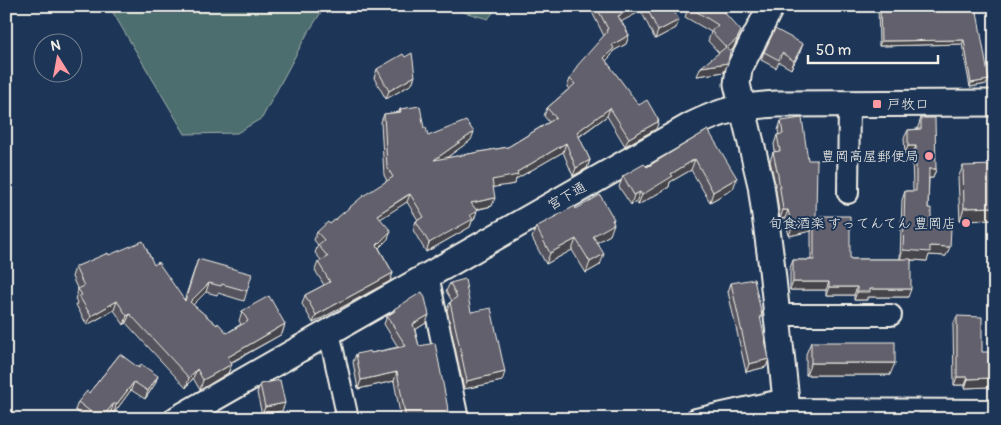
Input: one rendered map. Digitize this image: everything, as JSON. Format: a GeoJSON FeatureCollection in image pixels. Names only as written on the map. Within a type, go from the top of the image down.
{"type":"FeatureCollection","features":[{"type":"Feature","properties":{"kind":"street"},"geometry":{"type":"LineString","coordinates":[[770,6],[739,69],[737,84],[761,185],[787,409]]}},
{"type":"Feature","properties":{"kind":"street","name":"宮下通"},"geometry":{"type":"LineString","coordinates":[[177,419],[690,126],[721,112],[742,107],[777,104],[992,103]]}},
{"type":"Feature","properties":{"kind":"street"},"geometry":{"type":"LineString","coordinates":[[848,193],[849,104]]}},
{"type":"Feature","properties":{"kind":"street"},"geometry":{"type":"LineString","coordinates":[[428,275],[458,419]]}},
{"type":"Feature","properties":{"kind":"street"},"geometry":{"type":"LineString","coordinates":[[777,315],[891,315]]}},
{"type":"Feature","properties":{"kind":"street"},"geometry":{"type":"LineString","coordinates":[[329,332],[348,419]]}},
{"type":"Feature","properties":{"kind":"street"},"geometry":{"type":"LineString","coordinates":[[696,419],[787,409],[900,414],[992,410]]}},
{"type":"Feature","properties":{"kind":"green space"},"geometry":{"type":"Polygon","coordinates":[[[109,6],[325,6],[306,36],[262,118],[237,133],[185,134],[109,6]]]}},
{"type":"Feature","properties":{"kind":"green space"},"geometry":{"type":"Polygon","coordinates":[[[443,6],[498,6],[488,19],[443,6]]]}},
{"type":"Feature","properties":{"kind":"building"},"geometry":{"type":"Polygon","coordinates":[[[596,6],[637,6],[618,16],[629,35],[612,45],[614,48],[604,58],[639,105],[647,100],[659,121],[629,138],[610,108],[577,132],[590,160],[576,168],[566,143],[517,172],[518,175],[492,180],[495,198],[471,203],[477,211],[470,215],[473,219],[429,243],[416,221],[424,217],[410,194],[406,196],[377,215],[391,231],[377,245],[393,273],[316,315],[305,295],[330,282],[318,262],[328,257],[318,245],[324,240],[317,232],[328,222],[330,224],[363,196],[393,177],[387,167],[384,114],[401,112],[400,109],[420,106],[424,128],[426,127],[428,136],[466,121],[474,132],[434,160],[508,147],[556,118],[547,108],[575,84],[570,79],[577,66],[607,32],[606,30],[608,29],[596,6]]]}},
{"type":"Feature","properties":{"kind":"building"},"geometry":{"type":"Polygon","coordinates":[[[646,6],[671,6],[679,20],[658,31],[646,6]]]}},
{"type":"Feature","properties":{"kind":"building"},"geometry":{"type":"Polygon","coordinates":[[[689,6],[726,6],[723,11],[741,31],[737,39],[727,48],[730,52],[728,63],[701,67],[726,47],[711,31],[718,25],[689,6]]]}},
{"type":"Feature","properties":{"kind":"building"},"geometry":{"type":"Polygon","coordinates":[[[880,6],[976,6],[989,80],[971,83],[964,40],[881,41],[880,6]]]}},
{"type":"Feature","properties":{"kind":"building"},"geometry":{"type":"Polygon","coordinates":[[[775,29],[803,44],[794,61],[782,53],[779,60],[764,52],[775,29]]]}},
{"type":"Feature","properties":{"kind":"building"},"geometry":{"type":"Polygon","coordinates":[[[412,53],[415,76],[389,91],[377,69],[403,54],[405,57],[412,53]]]}},
{"type":"Feature","properties":{"kind":"building"},"geometry":{"type":"Polygon","coordinates":[[[802,118],[808,160],[817,160],[816,216],[850,216],[850,259],[911,259],[911,289],[870,289],[870,292],[857,292],[857,287],[829,287],[829,282],[793,282],[793,260],[814,260],[814,223],[792,227],[788,210],[783,210],[773,152],[780,151],[777,135],[783,134],[781,121],[802,118]]]}},
{"type":"Feature","properties":{"kind":"building"},"geometry":{"type":"Polygon","coordinates":[[[921,118],[935,118],[936,169],[929,169],[928,208],[931,208],[931,227],[951,228],[950,247],[930,246],[930,252],[903,250],[905,191],[916,191],[916,146],[908,146],[908,130],[921,129],[921,118]]]}},
{"type":"Feature","properties":{"kind":"building"},"geometry":{"type":"Polygon","coordinates":[[[708,130],[737,178],[713,192],[695,159],[671,174],[673,176],[642,195],[640,192],[634,195],[623,176],[644,164],[647,167],[708,130]]]}},
{"type":"Feature","properties":{"kind":"building"},"geometry":{"type":"Polygon","coordinates":[[[995,165],[995,207],[964,208],[963,166],[995,165]]]}},
{"type":"Feature","properties":{"kind":"building"},"geometry":{"type":"Polygon","coordinates":[[[600,195],[614,219],[612,220],[614,224],[593,236],[604,254],[590,262],[576,239],[550,253],[536,227],[575,206],[576,209],[600,195]]]}},
{"type":"Feature","properties":{"kind":"building"},"geometry":{"type":"Polygon","coordinates":[[[143,241],[154,265],[158,262],[185,301],[198,259],[252,274],[247,291],[222,284],[221,286],[209,283],[190,302],[217,325],[218,323],[227,333],[248,321],[242,311],[269,296],[285,324],[228,357],[232,364],[203,380],[197,369],[189,378],[130,314],[127,316],[117,301],[91,316],[79,296],[82,295],[78,289],[84,286],[75,267],[143,241]]]}},
{"type":"Feature","properties":{"kind":"building"},"geometry":{"type":"Polygon","coordinates":[[[465,279],[471,312],[491,308],[505,372],[467,381],[450,302],[457,297],[450,283],[465,279]]]}},
{"type":"Feature","properties":{"kind":"building"},"geometry":{"type":"Polygon","coordinates":[[[754,279],[769,359],[749,364],[731,283],[754,279]]]}},
{"type":"Feature","properties":{"kind":"building"},"geometry":{"type":"Polygon","coordinates":[[[422,292],[429,315],[413,324],[419,346],[435,343],[449,419],[406,419],[397,372],[361,380],[356,354],[406,346],[387,316],[395,311],[394,309],[422,292]]]}},
{"type":"Feature","properties":{"kind":"building"},"geometry":{"type":"Polygon","coordinates":[[[957,316],[982,317],[982,352],[990,352],[991,378],[968,379],[968,377],[957,377],[957,316]]]}},
{"type":"Feature","properties":{"kind":"building"},"geometry":{"type":"Polygon","coordinates":[[[811,342],[895,342],[895,363],[811,363],[811,342]]]}},
{"type":"Feature","properties":{"kind":"building"},"geometry":{"type":"Polygon","coordinates":[[[120,354],[139,368],[141,364],[158,376],[148,391],[134,382],[116,405],[114,403],[100,419],[78,402],[87,391],[89,393],[120,354]]]}},
{"type":"Feature","properties":{"kind":"building"},"geometry":{"type":"Polygon","coordinates":[[[280,380],[285,403],[265,407],[260,384],[280,380]]]}},
{"type":"Feature","properties":{"kind":"building"},"geometry":{"type":"Polygon","coordinates":[[[919,413],[947,414],[947,419],[919,419],[919,413]]]}},
{"type":"Feature","properties":{"kind":"building"},"geometry":{"type":"Polygon","coordinates":[[[817,414],[893,414],[893,419],[817,419],[817,414]]]}},
{"type":"Feature","properties":{"kind":"waterway"},"geometry":{"type":"LineString","coordinates":[[993,6],[995,16]]}},
{"type":"Feature","properties":{"kind":"place","name":"戸牧口"},"geometry":{"type":"Point","coordinates":[877,104]}},
{"type":"Feature","properties":{"kind":"place","name":"豊岡高屋郵便局"},"geometry":{"type":"Point","coordinates":[929,156]}},
{"type":"Feature","properties":{"kind":"place","name":"旬食酒楽 すってんてん 豊岡店"},"geometry":{"type":"Point","coordinates":[966,223]}}]}
